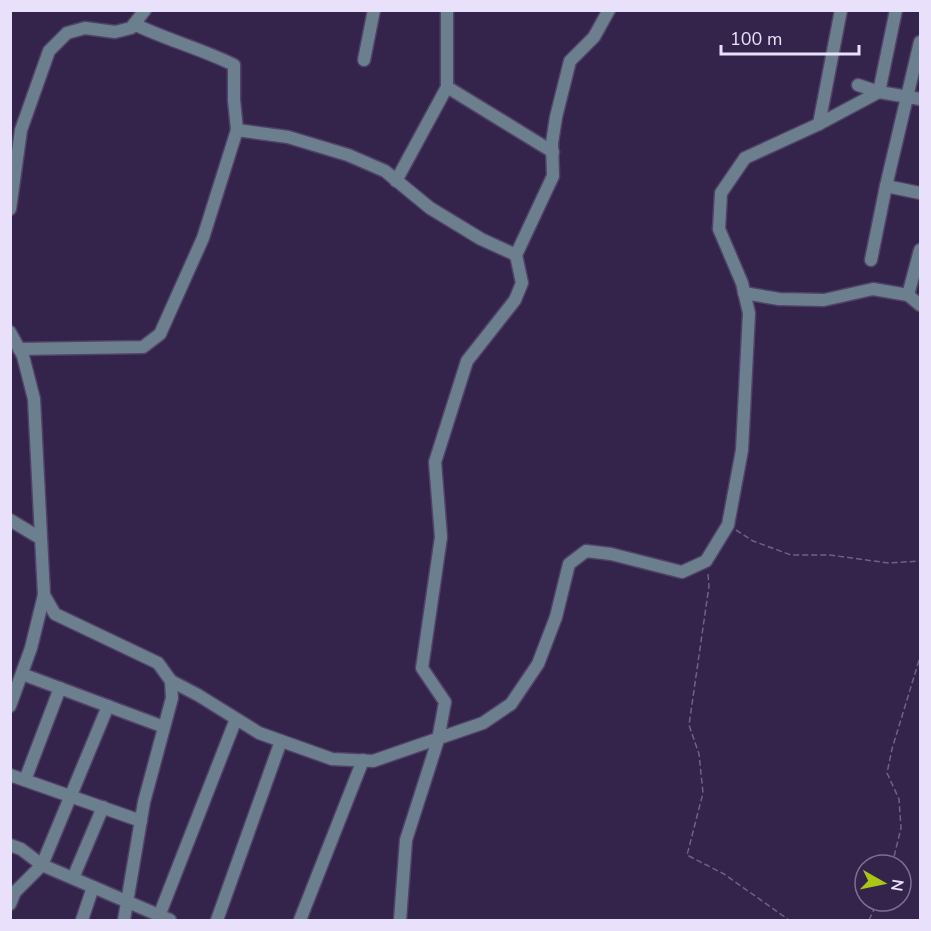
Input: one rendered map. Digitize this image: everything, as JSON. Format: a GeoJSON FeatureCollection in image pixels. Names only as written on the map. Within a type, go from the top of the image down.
{"type":"FeatureCollection","features":[{"type":"Feature","properties":{"kind":"street"},"geometry":{"type":"LineString","coordinates":[[10,209],[21,130],[50,51],[68,33],[85,28],[115,32],[130,28],[145,10]]}},
{"type":"Feature","properties":{"kind":"street"},"geometry":{"type":"LineString","coordinates":[[364,60],[374,10]]}},
{"type":"Feature","properties":{"kind":"street"},"geometry":{"type":"LineString","coordinates":[[396,181],[447,87],[447,10]]}},
{"type":"Feature","properties":{"kind":"street"},"geometry":{"type":"LineString","coordinates":[[400,921],[406,840],[438,740],[445,702],[422,668],[441,537],[435,462],[467,361],[515,300],[522,284],[516,255],[553,176],[556,117],[570,61],[594,37],[609,10]]}},
{"type":"Feature","properties":{"kind":"street"},"geometry":{"type":"LineString","coordinates":[[819,124],[841,10]]}},
{"type":"Feature","properties":{"kind":"street"},"geometry":{"type":"LineString","coordinates":[[879,92],[896,10]]}},
{"type":"Feature","properties":{"kind":"street"},"geometry":{"type":"LineString","coordinates":[[20,349],[142,347],[160,334],[203,238],[237,130],[234,65],[214,55],[160,37],[134,24]]}},
{"type":"Feature","properties":{"kind":"street"},"geometry":{"type":"LineString","coordinates":[[871,260],[886,186],[914,98],[921,42]]}},
{"type":"Feature","properties":{"kind":"street"},"geometry":{"type":"LineString","coordinates":[[858,85],[879,92],[914,98]]}},
{"type":"Feature","properties":{"kind":"street"},"geometry":{"type":"LineString","coordinates":[[447,87],[553,152]]}},
{"type":"Feature","properties":{"kind":"street"},"geometry":{"type":"LineString","coordinates":[[44,595],[55,614],[158,663],[171,681],[259,733],[332,759],[373,761],[483,723],[510,704],[537,664],[556,617],[569,564],[586,551],[611,554],[682,572],[706,561],[728,525],[742,450],[749,313],[742,283],[719,229],[721,193],[744,158],[819,124],[879,92]]}},
{"type":"Feature","properties":{"kind":"street"},"geometry":{"type":"LineString","coordinates":[[237,130],[288,137],[348,155],[385,171],[430,208],[481,239],[516,255]]}},
{"type":"Feature","properties":{"kind":"street"},"geometry":{"type":"LineString","coordinates":[[886,186],[921,194]]}},
{"type":"Feature","properties":{"kind":"street"},"geometry":{"type":"LineString","coordinates":[[908,295],[921,250]]}},
{"type":"Feature","properties":{"kind":"street"},"geometry":{"type":"LineString","coordinates":[[744,293],[779,299],[824,300],[873,289],[908,295],[921,305]]}},
{"type":"Feature","properties":{"kind":"street"},"geometry":{"type":"LineString","coordinates":[[10,333],[23,356],[34,399],[44,595],[22,674],[10,706]]}},
{"type":"Feature","properties":{"kind":"street"},"geometry":{"type":"LineString","coordinates":[[10,519],[40,538]]}},
{"type":"Feature","properties":{"kind":"street"},"geometry":{"type":"LineString","coordinates":[[22,674],[164,727]]}},
{"type":"Feature","properties":{"kind":"street"},"geometry":{"type":"LineString","coordinates":[[124,921],[141,821],[172,698],[171,681]]}},
{"type":"Feature","properties":{"kind":"street"},"geometry":{"type":"LineString","coordinates":[[25,780],[60,688]]}},
{"type":"Feature","properties":{"kind":"street"},"geometry":{"type":"LineString","coordinates":[[10,904],[15,892],[42,865],[108,706]]}},
{"type":"Feature","properties":{"kind":"street"},"geometry":{"type":"LineString","coordinates":[[10,845],[21,849],[42,865],[165,918],[236,718]]}},
{"type":"Feature","properties":{"kind":"street"},"geometry":{"type":"LineString","coordinates":[[217,921],[281,741]]}},
{"type":"Feature","properties":{"kind":"street"},"geometry":{"type":"LineString","coordinates":[[300,921],[363,760]]}},
{"type":"Feature","properties":{"kind":"street"},"geometry":{"type":"LineString","coordinates":[[10,775],[141,821]]}},
{"type":"Feature","properties":{"kind":"street"},"geometry":{"type":"LineString","coordinates":[[73,878],[103,807]]}},
{"type":"Feature","properties":{"kind":"street"},"geometry":{"type":"LineString","coordinates":[[82,921],[93,887]]}},
{"type":"Feature","properties":{"kind":"path"},"geometry":{"type":"LineString","coordinates":[[728,525],[753,541],[791,555],[830,555],[888,563],[921,561]]}},
{"type":"Feature","properties":{"kind":"path"},"geometry":{"type":"LineString","coordinates":[[706,561],[709,585],[689,725],[699,754],[703,793],[687,855],[724,874],[789,921]]}},
{"type":"Feature","properties":{"kind":"path"},"geometry":{"type":"LineString","coordinates":[[895,853],[901,828],[899,799],[887,773],[892,749],[921,657]]}}]}
